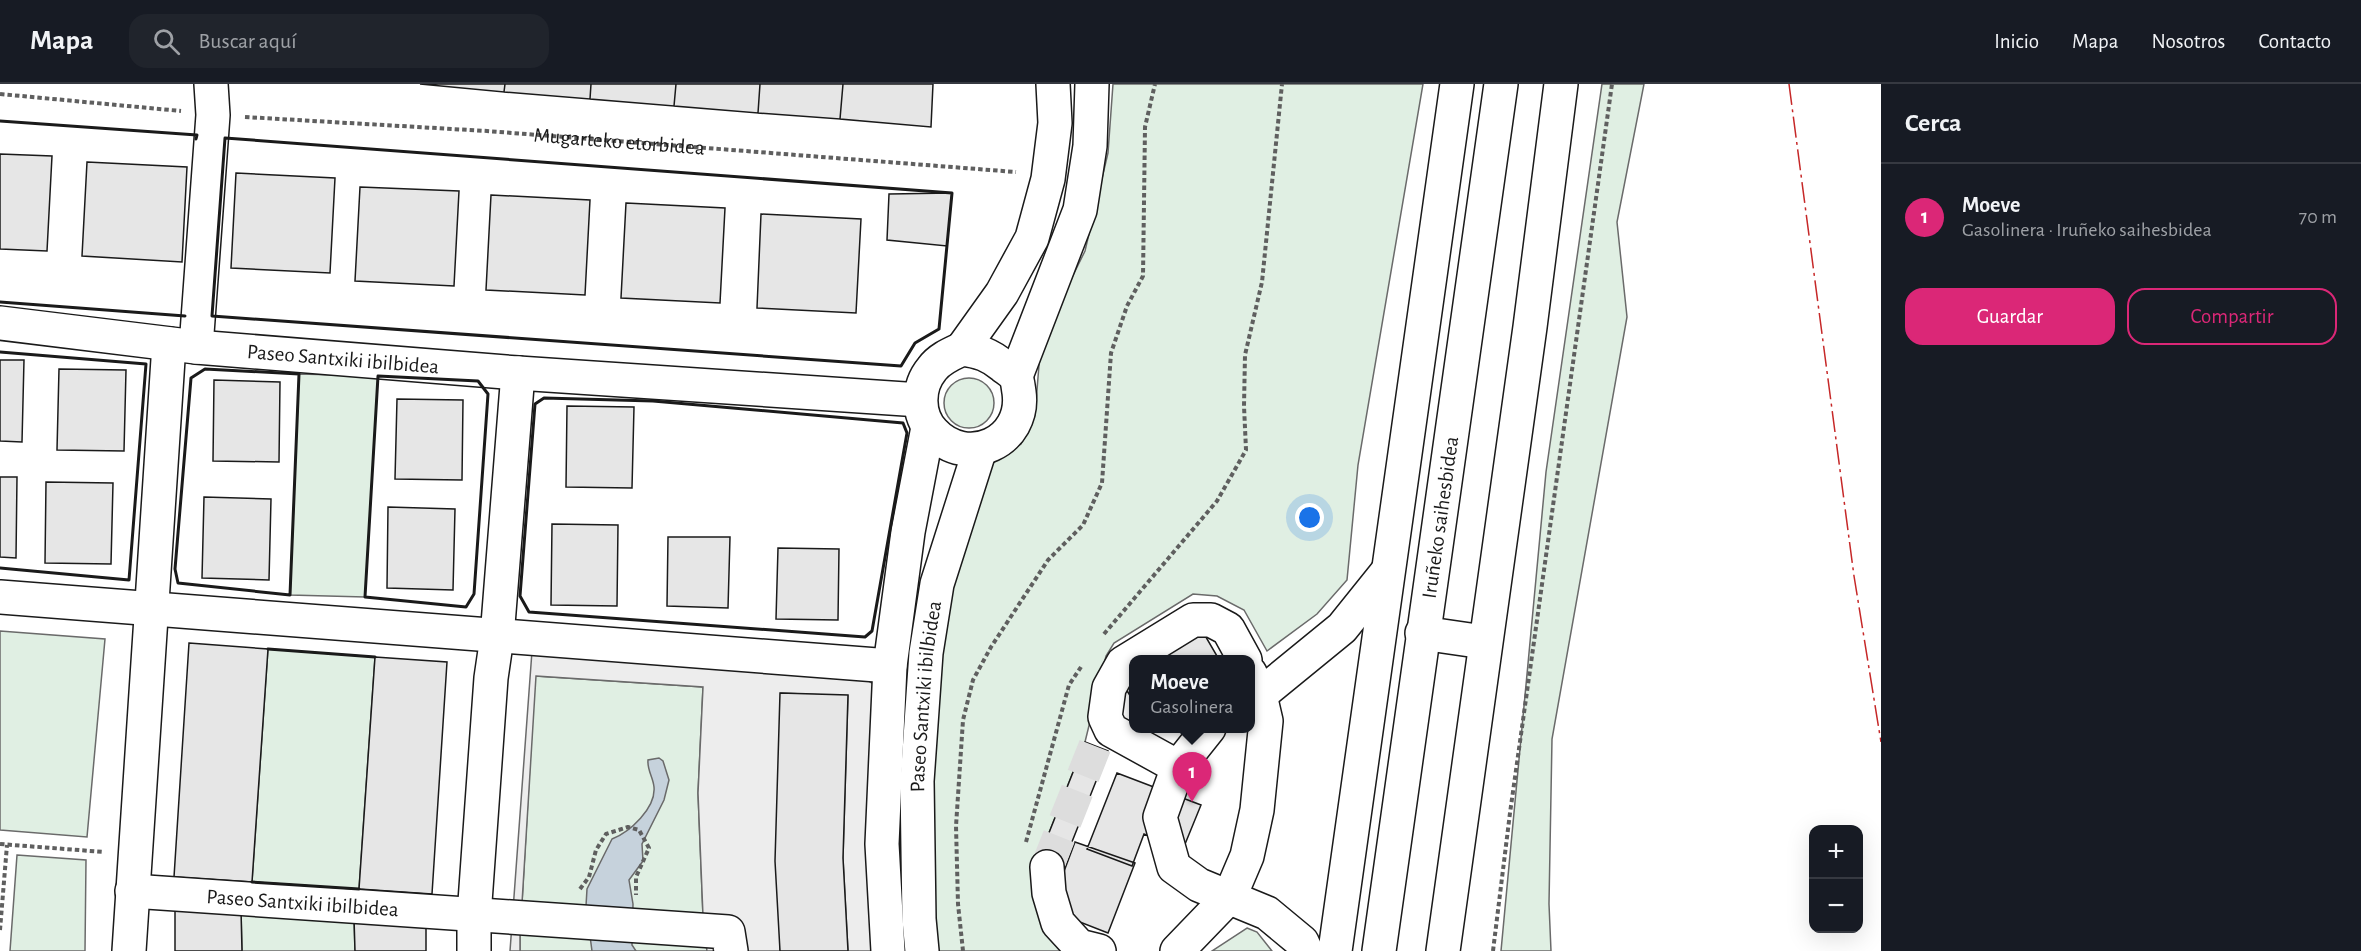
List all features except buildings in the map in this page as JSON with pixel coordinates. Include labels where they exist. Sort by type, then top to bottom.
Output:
[{"type":"main road","points":[[1053,84],[1055,123],[1048,179],[1032,238],[1002,293],[962,349],[945,357],[932,368],[923,383],[924,414],[938,438],[951,446],[965,450],[980,449],[996,443],[1008,433],[1017,418],[1020,402],[1016,376],[1080,210],[1090,146],[1092,84]]},
{"type":"main road","points":[[1447,84],[1451,122]]},
{"type":"main road","points":[[1335,951],[1457,84]]},
{"type":"main road","name":"Iruñeko saihesbidea","points":[[1379,951],[1501,84]]},
{"type":"main road","points":[[1445,945],[1484,642],[1530,327],[1561,84]]},
{"type":"main road","points":[[129,951],[152,610],[212,99]]},
{"type":"main road","name":"Paseo Santxiki ibilbidea","points":[[0,323],[182,346],[518,373],[924,414],[890,666],[882,844],[888,951]]},
{"type":"main road","points":[[962,349],[980,351],[1016,376]]},
{"type":"main road","points":[[474,951],[474,916],[491,678],[497,637],[518,373]]},
{"type":"main road","name":"Paseo Santxiki ibilbidea","points":[[922,951],[919,919],[917,781],[926,653],[937,584],[980,449]]},
{"type":"main road","points":[[1255,689],[1342,628],[1387,572]]},
{"type":"main road","name":"Paseo Santxiki ibilbidea","points":[[0,597],[890,666]]},
{"type":"main road","points":[[1136,655],[1193,620],[1211,620],[1228,629],[1242,655]]},
{"type":"main road","points":[[1422,633],[1484,642]]},
{"type":"main road","points":[[1129,659],[1123,663],[1109,688],[1103,738],[1178,767]]},
{"type":"main road","points":[[1177,951],[1230,896],[1247,856],[1257,810],[1266,721],[1255,693]]},
{"type":"main road","points":[[1206,733],[1178,767],[1160,817],[1174,867],[1199,885],[1268,913],[1302,942],[1306,951]]},
{"type":"main road","points":[[1036,856],[1058,923],[1079,946],[1099,951]]},
{"type":"main road","name":"Paseo Santxiki ibilbidea","points":[[132,891],[728,932],[731,951]]},
{"type":"path","points":[[963,951],[958,904],[956,826],[963,720],[973,680],[991,647],[1048,560],[1083,525],[1102,483],[1111,353],[1127,306],[1143,276],[1145,127],[1155,84]]},
{"type":"path","points":[[1099,640],[1217,501],[1246,450],[1245,355],[1262,282],[1282,84]]},
{"type":"path","points":[[1493,951],[1513,789],[1612,84]]},
{"type":"path","name":"Mugarteko etorbidea","points":[[0,94],[212,99],[487,131],[1025,172]]},
{"type":"path","points":[[1036,856],[1069,685],[1087,658]]},
{"type":"path","points":[[542,920],[578,891],[589,877],[596,850],[606,834],[628,827],[639,830],[649,848],[636,877],[636,902],[649,927]]},
{"type":"path","points":[[0,844],[134,854]]},
{"type":"path","points":[[0,930],[7,845]]},
{"type":"green space","points":[[1113,84],[1423,84],[1358,465],[1347,580],[1317,614],[1267,651],[1244,610],[1217,596],[1193,594],[1114,643],[1106,656],[1085,742],[1037,863],[1054,943],[1061,951],[935,951],[930,893],[933,696],[948,598],[987,467],[1021,444],[1035,415],[1041,340],[1085,251],[1108,153]]},
{"type":"green space","points":[[1602,84],[1644,84],[1617,222],[1627,317],[1552,739],[1549,904],[1551,951],[1501,951],[1546,472]]},
{"type":"green space","points":[[299,374],[378,376],[365,597],[290,595]]},
{"type":"green space","points":[[964,378],[974,378],[987,385],[994,398],[994,408],[987,421],[974,428],[964,428],[955,424],[948,417],[944,408],[944,398],[948,389],[955,382]]},
{"type":"green space","points":[[0,631],[105,639],[87,837],[0,830]]},
{"type":"green space","points":[[268,649],[375,657],[359,889],[252,882]]},
{"type":"green space","points":[[535,676],[703,687],[698,793],[703,916],[522,903]]},
{"type":"green space","points":[[17,855],[86,860],[85,951],[10,951]]},
{"type":"green space","points":[[241,910],[354,918],[355,951],[242,951]]},
{"type":"green space","points":[[1247,928],[1257,932],[1272,951],[1212,951]]},
{"type":"green space","points":[[520,932],[706,944],[707,951],[520,951]]},
{"type":"shaded area","points":[[532,651],[858,674],[876,686],[883,951],[848,951],[843,858],[848,696],[781,693],[780,951],[707,951],[706,944],[520,933],[520,951],[510,951]],"holes":[[[536,676],[703,687],[698,793],[703,916],[522,903]]]},
{"type":"shaded area","points":[[659,758],[663,761],[669,780],[664,800],[642,844],[643,861],[629,880],[633,904],[632,945],[636,951],[592,951],[586,906],[587,889],[612,839],[634,825],[651,803],[654,787],[648,760]]},
{"type":"tunnel","points":[[1047,867],[1095,746]]},
{"type":"wall","points":[[0,121],[197,135],[196,139]]},
{"type":"wall","points":[[225,138],[952,193],[939,329],[915,343],[901,366],[212,316],[225,138]]},
{"type":"wall","points":[[0,302],[185,316]]},
{"type":"wall","points":[[0,352],[146,364],[129,580],[0,568]]},
{"type":"wall","points":[[205,369],[299,374],[290,595],[178,583],[175,569],[191,378],[205,369]]},
{"type":"wall","points":[[378,376],[478,381],[488,394],[474,594],[466,607],[365,597],[378,376]]},
{"type":"wall","points":[[544,398],[653,401],[903,423],[907,433],[872,631],[865,637],[529,612],[520,596],[535,404],[544,398]]},
{"type":"wall","points":[[268,649],[375,657]]},
{"type":"wall","points":[[252,882],[359,889]]},
{"type":"power","points":[[1789,84],[1854,576],[1881,742]]},
{"type":"place","name":"Moeve","points":[[1192,802]]}]
